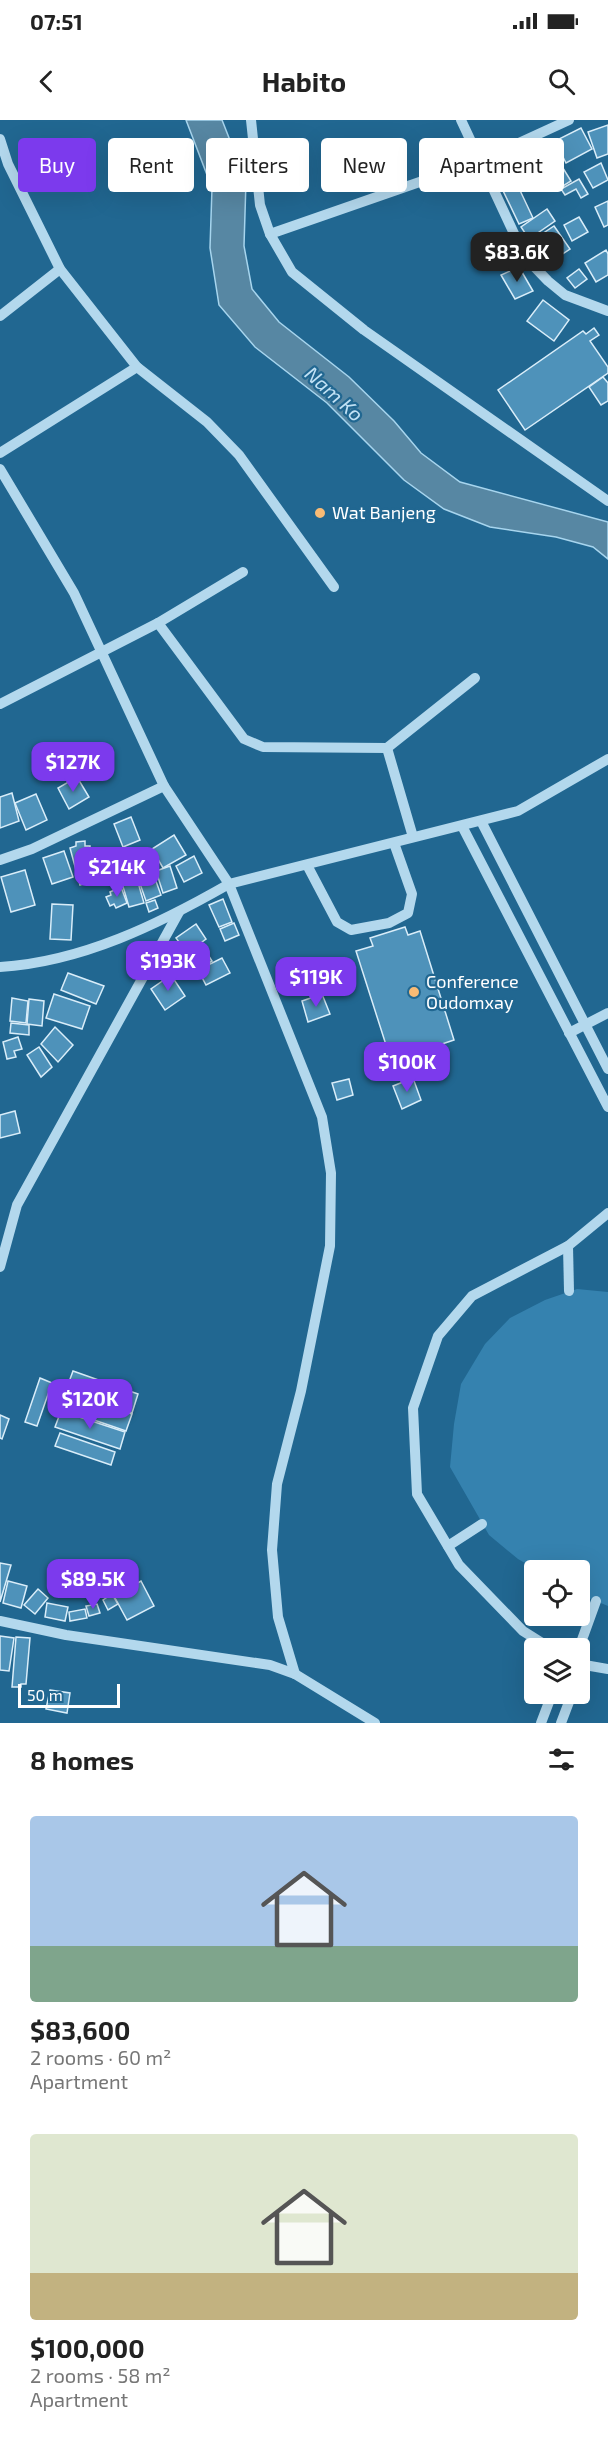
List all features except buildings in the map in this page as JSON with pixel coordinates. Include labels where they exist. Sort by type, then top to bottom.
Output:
[{"type":"street","points":[[251,120],[260,205],[270,234],[292,272],[364,330],[608,501]]},
{"type":"street","points":[[461,120],[469,138]]},
{"type":"street","points":[[530,138],[569,120]]},
{"type":"street","points":[[0,138],[8,164],[60,269],[137,368],[207,422],[239,455],[334,587]]},
{"type":"street","points":[[270,234],[419,182]]},
{"type":"street","points":[[495,192],[525,257],[565,295],[608,311]]},
{"type":"street","points":[[0,316],[60,269]]},
{"type":"street","points":[[0,453],[137,368]]},
{"type":"street","points":[[0,469],[74,593],[164,786],[229,884],[322,1117],[331,1173],[330,1246],[301,1391],[277,1484],[272,1550],[278,1617],[295,1674]]},
{"type":"street","points":[[0,704],[100,650],[158,622],[243,572]]},
{"type":"street","points":[[158,622],[244,739],[263,747],[387,748],[475,678]]},
{"type":"street","points":[[387,748],[413,837]]},
{"type":"street","points":[[0,967],[21,966],[64,958],[122,937],[179,912],[229,884],[518,811],[608,759]]},
{"type":"street","points":[[0,860],[32,849],[164,786]]},
{"type":"street","points":[[481,821],[608,1070]]},
{"type":"street","points":[[462,826],[608,1107]]},
{"type":"street","points":[[307,865],[337,922],[351,930],[389,923],[408,913],[412,894],[394,843]]},
{"type":"street","points":[[0,1267],[17,1205],[179,912]]},
{"type":"street","points":[[569,1033],[608,1013]]},
{"type":"street","points":[[534,1638],[522,1631],[459,1565],[417,1494],[413,1408],[438,1336],[472,1296],[568,1246],[608,1213]]},
{"type":"street","points":[[568,1246],[569,1291]]},
{"type":"street","points":[[448,1546],[482,1524]]},
{"type":"street","points":[[583,1638],[596,1601]]},
{"type":"street","points":[[0,1621],[66,1635],[270,1665],[295,1674],[375,1723]]},
{"type":"street","points":[[590,1668],[608,1669]]},
{"type":"street","points":[[541,1723],[548,1704]]},
{"type":"street","points":[[561,1723],[568,1704]]},
{"type":"shaded area","points":[[577,1289],[608,1292],[608,1606],[590,1599],[590,1560],[524,1560],[524,1562],[489,1535],[450,1467],[461,1384],[485,1344],[510,1318],[545,1300]]},
{"type":"water","points":[[186,120],[222,120],[229,138],[206,138],[206,172],[194,138]]},
{"type":"water","name":"Nam Ko","points":[[212,192],[246,192],[244,246],[252,289],[279,322],[349,377],[394,421],[421,453],[460,482],[608,522],[608,559],[593,547],[556,537],[490,527],[444,509],[404,480],[327,403],[255,347],[219,305],[210,248]]},
{"type":"place","name":"Wat Banjeng","points":[[320,513]]},
{"type":"place","name":"Conference Oudomxay","points":[[414,992]]}]
